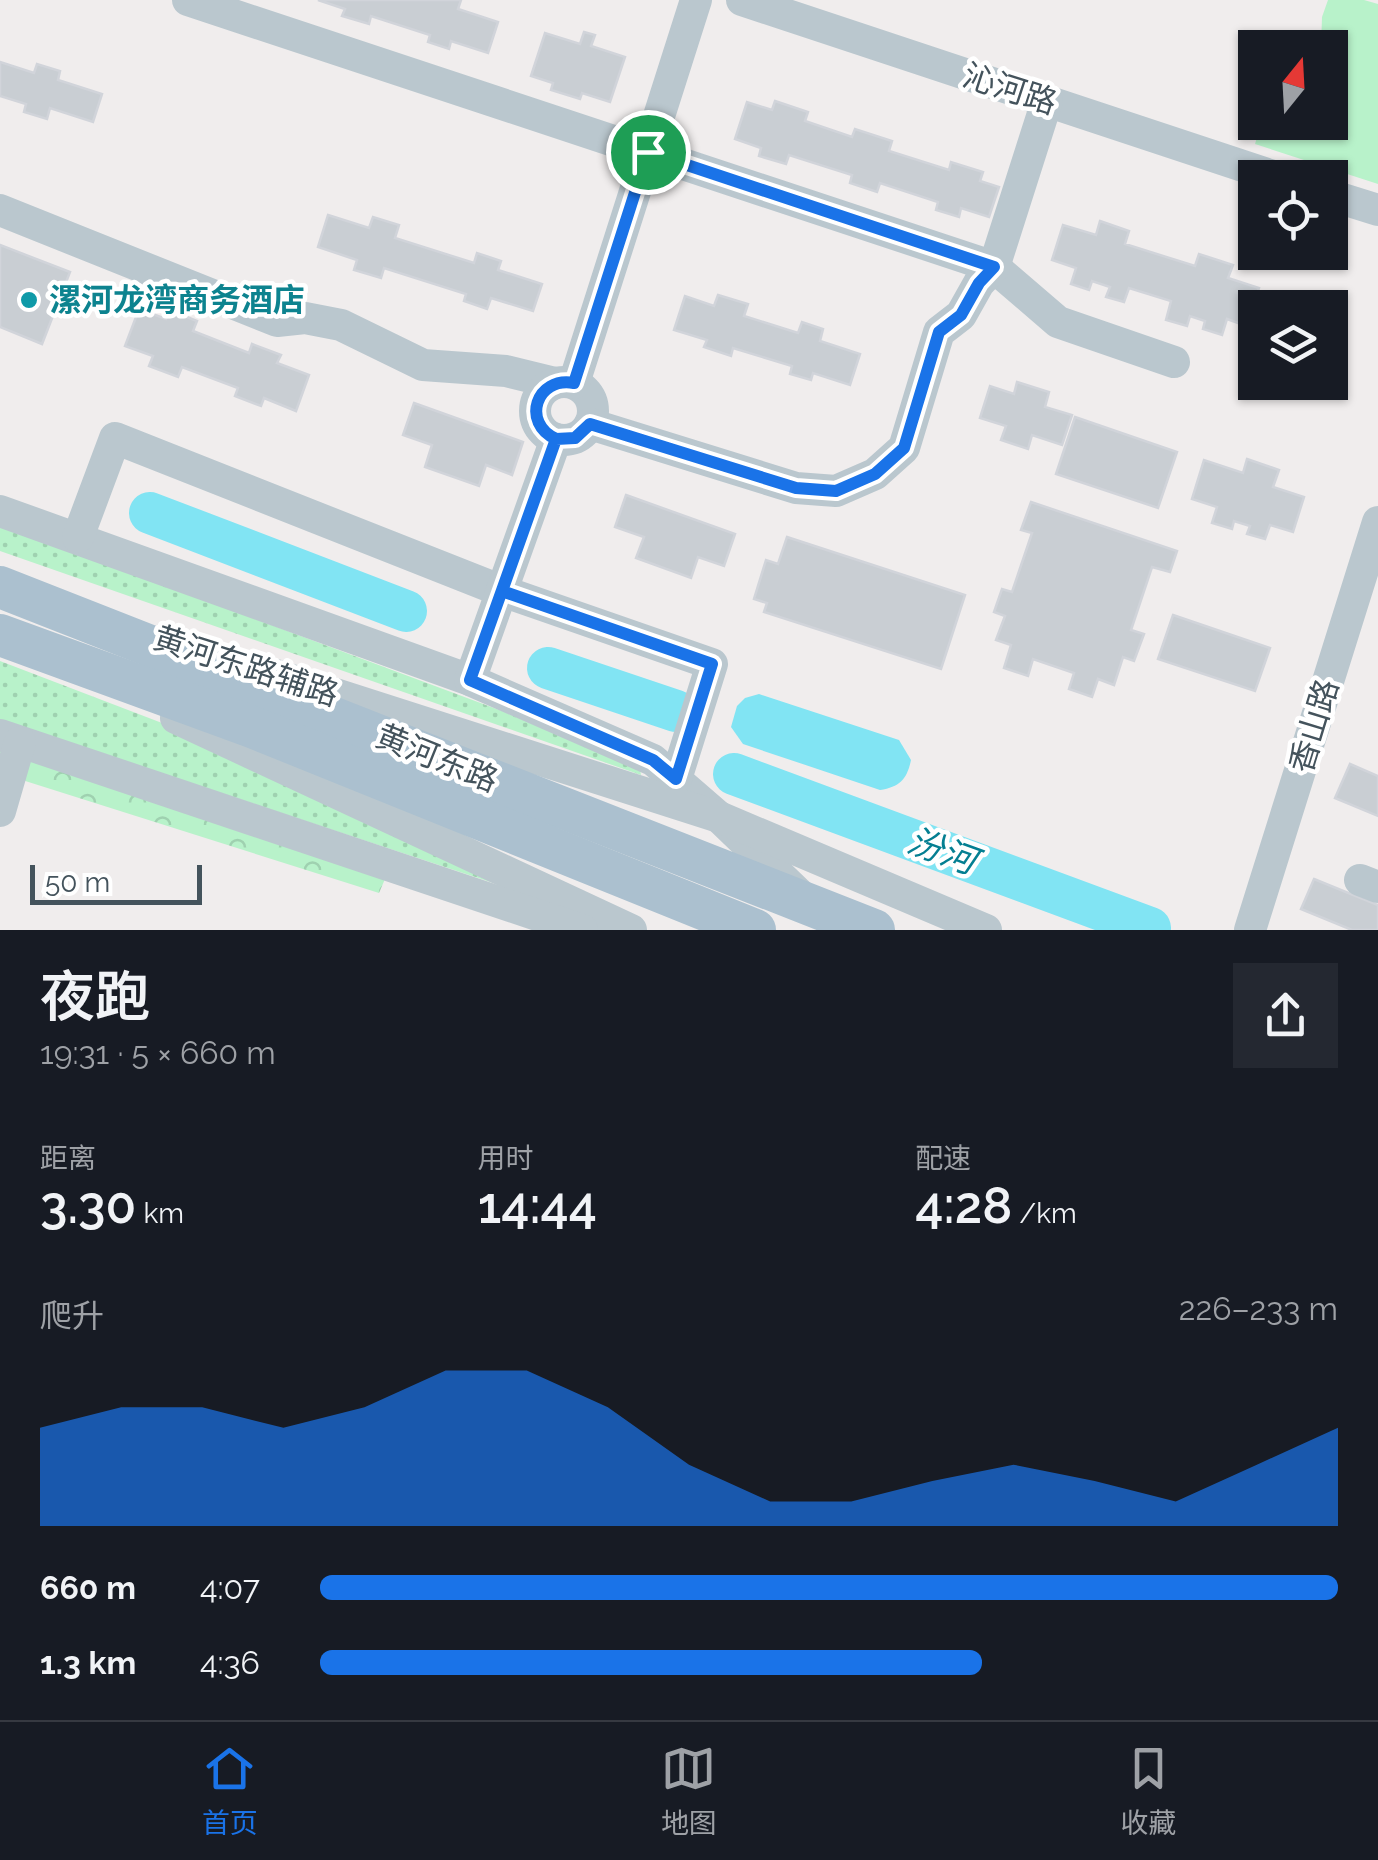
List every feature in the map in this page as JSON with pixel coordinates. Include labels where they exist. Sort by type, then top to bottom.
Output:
[{"type":"main road","name":"黄河东路","points":[[6,589],[874,930]]},
{"type":"main road","name":"黄河东路","points":[[0,636],[252,727],[756,930]]},
{"type":"street","points":[[188,0],[994,267],[1058,322],[1174,362]]},
{"type":"street","points":[[0,210],[277,322],[305,318],[341,324],[423,365],[506,371],[565,383],[583,388],[593,405],[590,424],[575,438],[556,439],[541,428],[534,411],[540,394],[565,383],[648,152],[696,0]]},
{"type":"street","name":"沁河路","points":[[742,0],[800,9],[1048,101],[1238,165]]},
{"type":"street","points":[[590,424],[796,488],[836,491],[875,474],[904,448],[939,332],[961,315],[979,283],[994,267],[1048,101]]},
{"type":"street","points":[[1348,200],[1378,210]]},
{"type":"street","points":[[78,537],[115,438],[502,591],[712,664],[676,779]]},
{"type":"street","points":[[470,680],[556,439]]},
{"type":"street","points":[[0,511],[470,680],[653,760],[719,817],[810,906]]},
{"type":"street","name":"香山路","points":[[1250,930],[1378,522]]},
{"type":"street","name":"黄河东路辅路","points":[[6,589],[719,817],[986,930]]},
{"type":"street","name":"黄河东路辅路","points":[[0,636],[631,930]]},
{"type":"street","points":[[0,810],[10,739],[582,930]]},
{"type":"green space","points":[[1328,0],[1378,4],[1378,184],[1348,174],[1348,160],[1304,160],[1255,144],[1256,140],[1348,140],[1348,30],[1322,30]]},
{"type":"green space","points":[[0,524],[502,711],[640,769],[641,775],[0,551]]},
{"type":"green space","points":[[0,661],[230,749],[590,915],[0,720]]},
{"type":"green space","points":[[0,742],[388,872],[379,893],[0,773]]},
{"type":"water","points":[[759,694],[899,740],[911,760],[905,777],[893,787],[880,790],[743,744],[731,727],[737,706],[745,698]]},
{"type":"building","points":[[318,0],[461,0],[458,9],[498,22],[488,53],[451,41],[449,49],[428,42],[430,35],[371,16],[369,24],[342,16],[345,9]]},
{"type":"building","points":[[584,32],[595,35],[591,46],[625,57],[610,102],[582,93],[580,99],[551,90],[553,83],[531,76],[545,33],[580,44]]},
{"type":"building","points":[[0,62],[34,73],[37,64],[60,71],[58,80],[102,94],[93,122],[50,108],[47,119],[24,112],[26,104],[0,96]]},
{"type":"building","points":[[775,101],[808,112],[805,121],[852,137],[855,129],[892,141],[889,151],[949,170],[951,162],[983,172],[980,181],[999,187],[989,217],[961,208],[959,217],[936,210],[938,202],[880,183],[877,192],[850,183],[852,175],[789,155],[786,164],[759,156],[761,148],[735,139],[747,102],[772,110]]},
{"type":"building","points":[[328,215],[369,228],[373,217],[399,225],[395,238],[474,263],[477,253],[501,261],[498,270],[542,284],[533,311],[491,298],[487,309],[464,301],[466,294],[384,268],[381,278],[354,270],[357,260],[318,247]]},
{"type":"building","points":[[1100,221],[1129,231],[1125,244],[1195,266],[1199,254],[1233,265],[1228,278],[1259,288],[1238,290],[1238,323],[1227,319],[1222,335],[1203,329],[1205,321],[1190,316],[1187,326],[1166,320],[1171,301],[1129,288],[1124,302],[1106,297],[1110,287],[1092,281],[1089,290],[1071,284],[1076,268],[1052,260],[1063,225],[1096,235]]},
{"type":"building","name":"漯河龙湾商务酒店","points":[[0,245],[70,272],[42,344],[0,327]]},
{"type":"building","points":[[718,295],[748,304],[744,316],[798,333],[802,322],[823,329],[820,341],[860,354],[850,385],[813,373],[811,380],[790,374],[792,366],[733,348],[731,356],[704,347],[707,340],[674,330],[685,296],[714,306]]},
{"type":"building","points":[[139,309],[166,319],[169,310],[197,321],[193,331],[249,353],[252,344],[281,355],[277,363],[309,375],[296,411],[264,398],[261,406],[235,396],[238,388],[182,367],[178,377],[149,366],[153,356],[125,346]]},
{"type":"building","points":[[1017,382],[1049,392],[1045,407],[1072,415],[1062,445],[1032,435],[1028,449],[1001,440],[1006,426],[980,418],[990,386],[1014,394]]},
{"type":"building","points":[[414,403],[523,442],[512,475],[486,465],[479,486],[425,467],[432,445],[403,435]]},
{"type":"building","points":[[1075,417],[1177,452],[1158,508],[1056,474]]},
{"type":"building","points":[[1247,459],[1279,470],[1273,487],[1304,497],[1293,532],[1270,525],[1265,539],[1247,534],[1250,526],[1234,521],[1232,529],[1212,523],[1217,507],[1192,499],[1204,460],[1243,473]]},
{"type":"building","points":[[626,495],[735,534],[724,566],[698,557],[691,578],[636,558],[644,537],[615,527]]},
{"type":"building","points":[[1031,502],[1177,551],[1170,572],[1152,567],[1131,630],[1144,634],[1134,661],[1123,657],[1114,685],[1098,679],[1092,697],[1069,689],[1074,673],[1033,659],[1028,676],[1004,668],[1011,645],[996,640],[1005,616],[994,612],[1002,589],[1012,592],[1032,533],[1021,530]]},
{"type":"building","points":[[787,537],[965,595],[941,669],[764,612],[767,603],[754,599],[766,560],[778,564]]},
{"type":"building","points":[[1173,615],[1270,648],[1255,691],[1158,659]]},
{"type":"building","points":[[1350,764],[1378,776],[1378,816],[1335,798]]},
{"type":"building","points":[[1314,879],[1378,905],[1378,930],[1352,930],[1301,909]]},
{"type":"waterway","name":"汾河","points":[[150,513],[406,611]]},
{"type":"waterway","name":"汾河","points":[[548,668],[676,711]]},
{"type":"waterway","name":"汾河","points":[[734,774],[1150,928]]},
{"type":"place","name":"漯河龙湾商务酒店","points":[[29,300]]},
{"type":"route","points":[[648,152],[574,383],[547,387],[536,402],[536,420],[547,435],[556,439],[470,680],[653,760],[676,779],[712,664],[502,591],[556,439],[575,438],[590,424],[796,488],[836,491],[875,474],[904,448],[939,332],[961,315],[979,283],[994,267],[648,152]]}]
